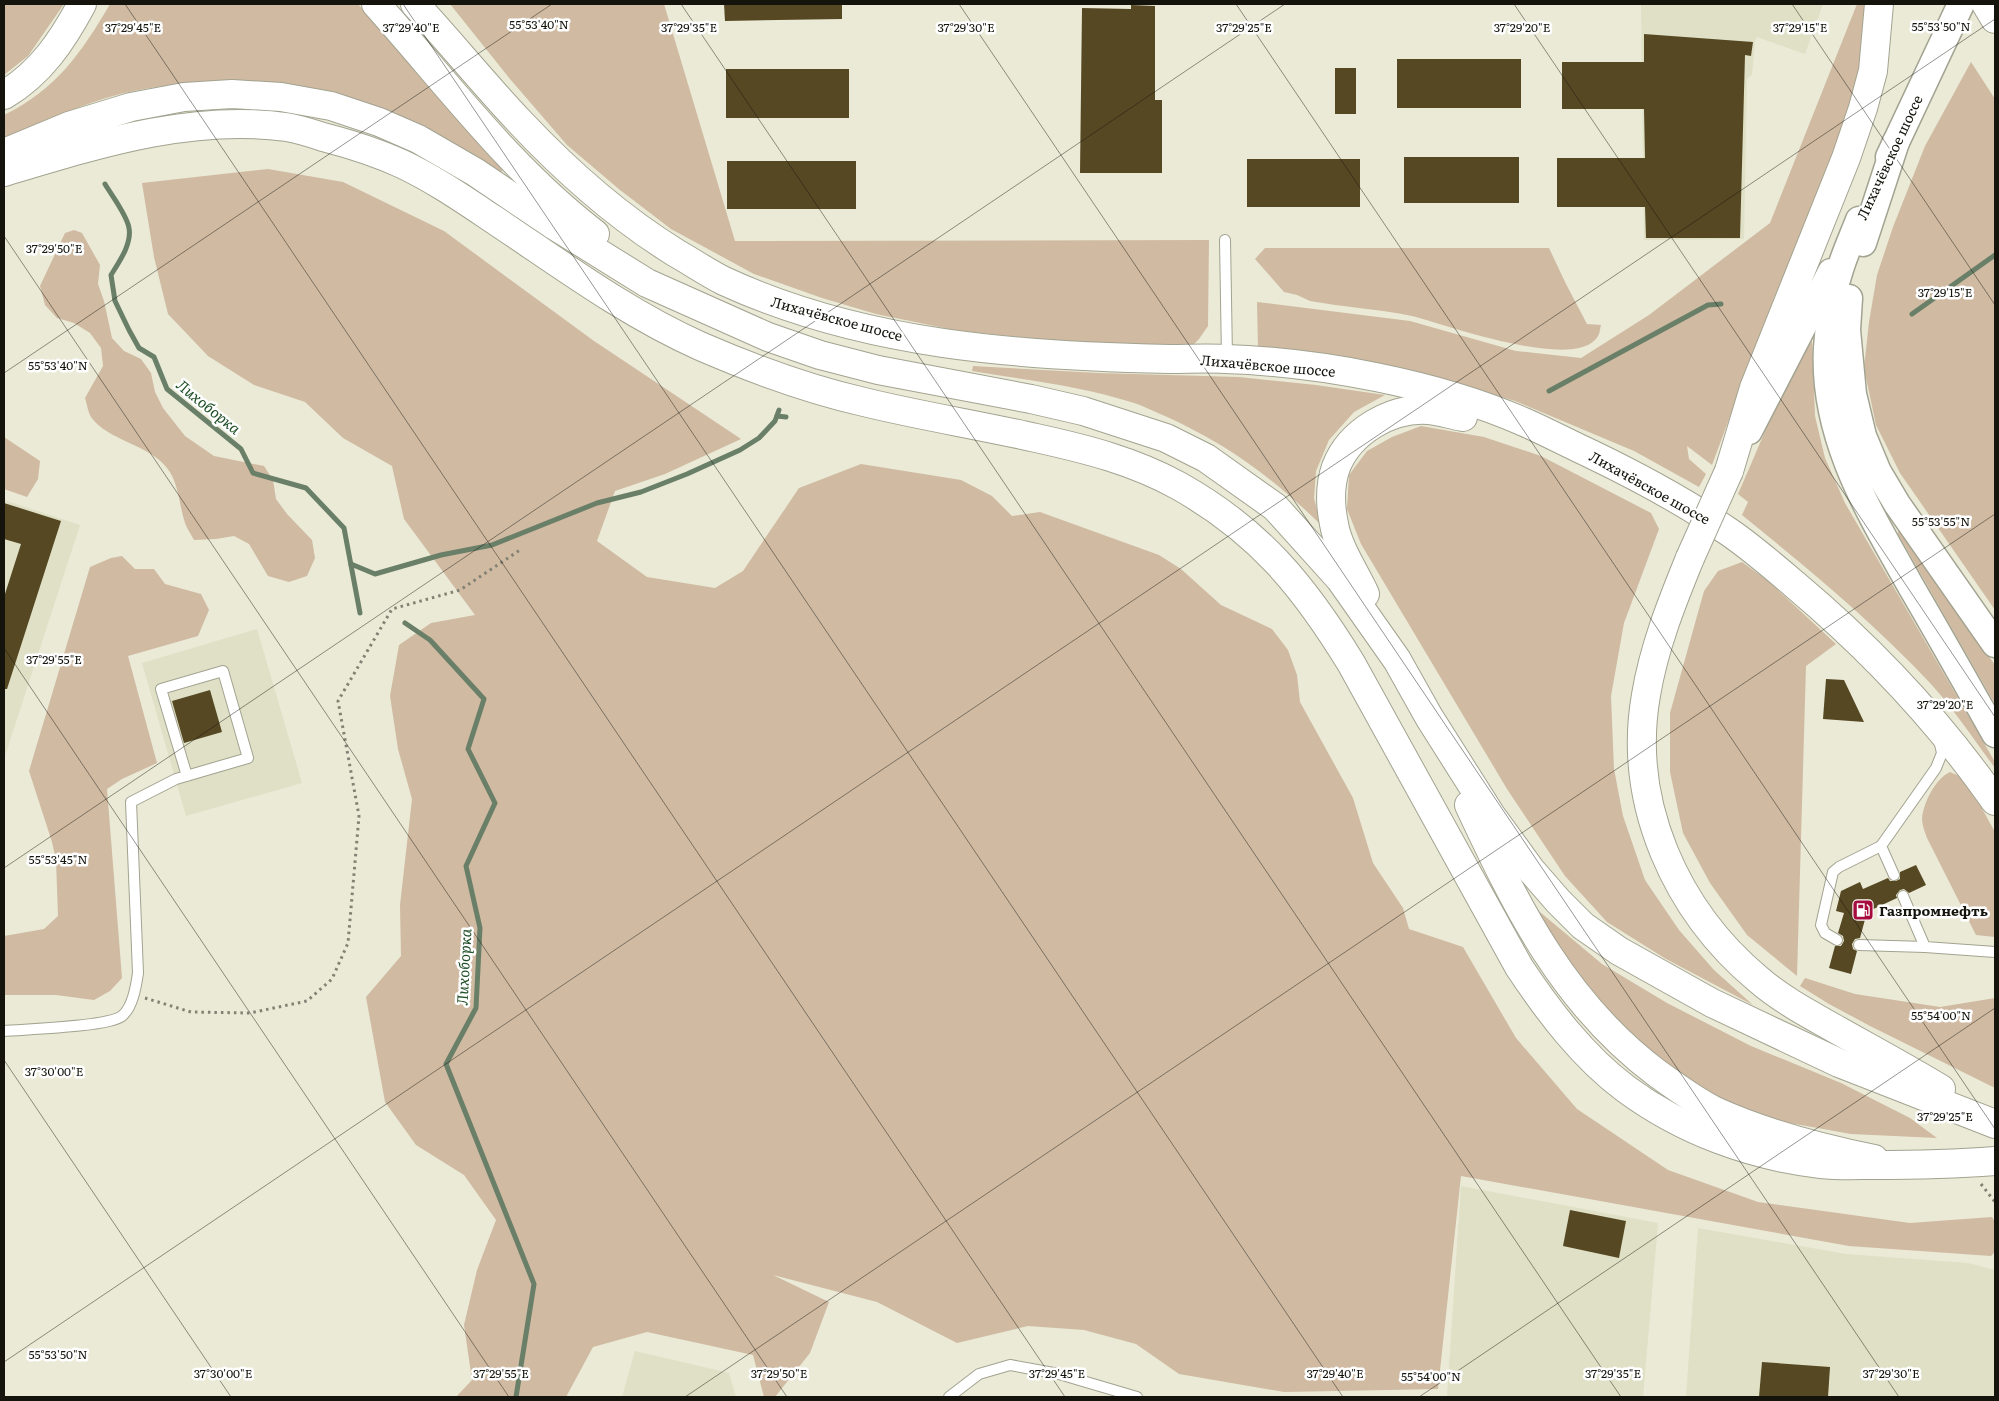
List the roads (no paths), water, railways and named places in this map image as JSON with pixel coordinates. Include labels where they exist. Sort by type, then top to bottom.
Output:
[{"type":"main road","points":[[4,96],[40,68],[72,22],[82,4]]},
{"type":"main road","points":[[376,4],[484,128],[537,185],[576,220],[690,301]]},
{"type":"main road","points":[[416,4],[460,53]]},
{"type":"main road","points":[[425,4],[460,53]]},
{"type":"main road","points":[[1879,4],[1872,70],[1863,108],[1846,158],[1754,388],[1730,469],[1690,558],[1671,605],[1656,650],[1646,695],[1641,738],[1643,770],[1648,802],[1656,833],[1672,871],[1690,905],[1712,934],[1760,981],[1797,1007],[1903,1066],[1995,1122]]},
{"type":"main road","points":[[1986,4],[1995,19]]},
{"type":"main road","name":"Лихачёвское шоссе","points":[[460,53],[525,128],[559,163],[618,214],[718,278],[768,300],[872,330],[956,346],[1037,353],[1169,359],[1227,358],[1300,365],[1368,375],[1484,406],[1524,422],[1580,449],[1684,502],[1733,534],[1821,606],[1924,712],[1968,762],[1995,802]]},
{"type":"main road","points":[[4,153],[69,126],[131,107],[184,97],[232,94],[281,97],[331,106],[379,122],[418,139],[475,172],[552,224],[647,283],[753,330],[820,355],[878,370],[1031,399],[1083,411],[1166,438],[1206,458],[1275,507],[1340,579],[1397,660]]},
{"type":"main road","points":[[4,172],[108,141],[191,127],[240,124],[288,128],[341,141],[359,146],[404,165],[453,192],[595,287],[695,344],[750,367],[810,389],[866,403],[1014,433],[1103,454],[1137,465],[1176,484],[1214,507],[1250,534],[1282,566],[1310,600],[1351,663],[1520,967],[1544,1004],[1568,1034],[1625,1088],[1652,1107],[1698,1132],[1738,1146],[1785,1159],[1824,1165],[1900,1165],[1986,1170]]},
{"type":"main road","points":[[1580,449],[1475,420],[1429,410],[1401,413],[1382,420],[1364,430],[1348,447],[1336,466],[1331,490],[1334,526],[1397,660],[1429,717],[1491,815],[1531,870],[1558,901],[1591,931],[1619,951],[1712,1003],[1839,1062],[1995,1122]]},
{"type":"main road","points":[[1429,717],[1504,879],[1520,909],[1566,982],[1616,1041],[1677,1088],[1714,1110],[1797,1142],[1900,1165]]},
{"type":"street","name":"Лихачёвское шоссе","points":[[1730,469],[1797,335],[1859,220],[1961,4]]},
{"type":"street","points":[[1896,142],[1857,260],[1848,301],[1849,361],[1853,394],[1863,436],[1878,472],[1897,504],[1995,644]]},
{"type":"street","points":[[1859,220],[1838,274],[1832,306],[1827,349],[1828,385],[1833,416],[1846,460],[1870,514],[1995,734]]},
{"type":"lane","points":[[1225,240],[1227,358]]},
{"type":"lane","points":[[4,1031],[106,1022],[123,1016],[134,995],[138,973],[131,802],[176,779],[248,758],[223,671],[161,689],[186,776]]},
{"type":"lane","points":[[1837,940],[1825,933],[1821,925],[1833,872],[1839,867],[1881,846],[1936,768],[1942,753],[1939,738],[1924,712]]},
{"type":"lane","points":[[1881,846],[1894,875]]},
{"type":"lane","points":[[1903,896],[1925,947]]},
{"type":"lane","points":[[1859,945],[1995,952]]},
{"type":"lane","points":[[948,1397],[979,1374],[1010,1365],[1059,1374],[1137,1397]]},
{"type":"waterway","name":"Лихоборка","points":[[105,184],[128,223],[129,240],[121,259],[111,275],[115,301],[139,348],[154,357],[167,389],[241,449],[253,473],[306,488],[344,528],[360,613]]},
{"type":"waterway","points":[[1912,314],[1995,255]]},
{"type":"waterway","points":[[1549,391],[1708,305],[1721,304]]},
{"type":"waterway","points":[[351,564],[375,574],[441,555],[492,545],[597,503],[641,492],[740,450],[759,438],[775,421],[779,410]]},
{"type":"waterway","points":[[777,416],[786,417]]},
{"type":"waterway","name":"Лихоборка","points":[[405,623],[430,640],[484,699],[468,749],[495,803],[466,866],[480,928],[476,1008],[446,1064],[534,1284],[516,1397]]},
{"type":"place","name":"Газпромнефть","points":[[1863,910]]}]
